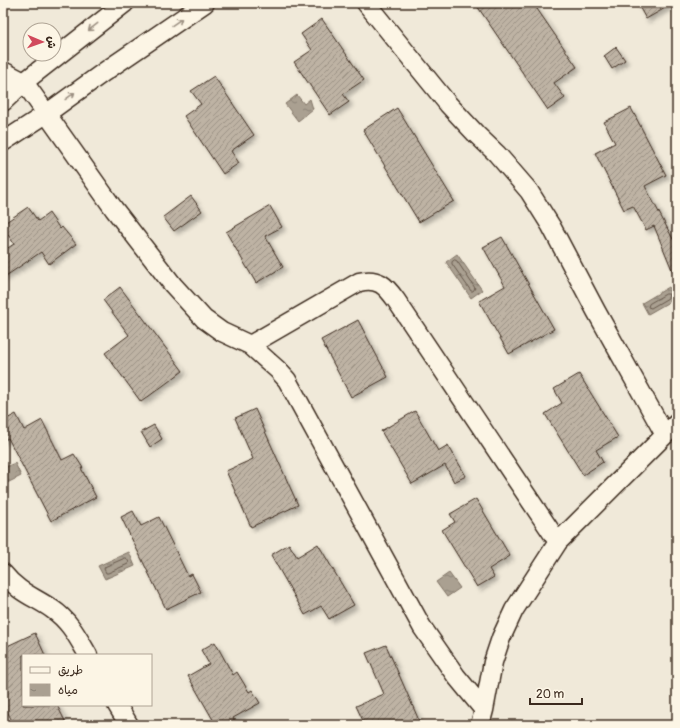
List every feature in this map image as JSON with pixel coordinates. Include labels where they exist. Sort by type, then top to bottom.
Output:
[{"type":"street","points":[[3,102],[24,82],[124,3]]},
{"type":"street","points":[[3,142],[46,114],[104,72],[205,3]]},
{"type":"street","points":[[366,3],[448,104],[497,154],[529,191],[551,226],[596,311],[671,429],[558,542],[514,610],[501,638],[493,662],[482,717]]},
{"type":"street","points":[[3,71],[24,82],[114,209],[173,284],[204,318],[222,332],[250,345],[291,384],[422,627],[482,717]]},
{"type":"street","points":[[250,345],[359,282],[366,280],[384,285],[396,300],[558,542]]},
{"type":"street","points":[[3,573],[14,586],[24,594],[52,609],[65,619],[74,630],[87,654]]},
{"type":"street","points":[[118,706],[129,725]]},
{"type":"water","points":[[297,95],[304,104],[310,99],[313,109],[298,121],[285,104]]},
{"type":"water","points":[[457,254],[482,290],[471,298],[446,262]]},
{"type":"water","points":[[669,287],[676,298],[648,314],[642,303]]},
{"type":"water","points":[[15,463],[21,476],[3,485],[3,468]]},
{"type":"water","points":[[129,552],[135,566],[105,579],[98,566]]},
{"type":"water","points":[[449,573],[460,588],[447,597],[436,582]]},
{"type":"building","points":[[475,3],[533,3],[577,67],[554,83],[565,98],[548,110]]},
{"type":"building","points":[[637,3],[674,3],[646,19]]},
{"type":"building","points":[[322,19],[364,80],[343,94],[349,102],[330,115],[294,62],[312,50],[301,34]]},
{"type":"building","points":[[616,47],[625,60],[612,69],[604,56]]},
{"type":"building","points":[[214,76],[254,135],[231,151],[239,163],[223,174],[184,116],[201,104],[191,91]]},
{"type":"building","points":[[397,108],[454,201],[419,222],[363,130]]},
{"type":"building","points":[[631,108],[666,175],[645,186],[673,239],[677,237],[677,282],[654,226],[646,230],[633,206],[624,210],[595,153],[615,143],[604,122]]},
{"type":"building","points":[[191,196],[202,211],[174,231],[163,217]]},
{"type":"building","points":[[270,206],[282,227],[265,236],[283,267],[256,283],[226,232]]},
{"type":"building","points":[[28,207],[38,221],[49,213],[60,229],[62,227],[76,244],[49,264],[41,252],[3,278],[3,251],[14,244],[3,227],[3,224]]},
{"type":"building","points":[[502,237],[554,329],[509,354],[479,301],[505,286],[483,247]]},
{"type":"building","points":[[120,287],[183,371],[141,402],[105,353],[129,335],[103,300]]},
{"type":"building","points":[[358,320],[388,377],[351,397],[321,340]]},
{"type":"building","points":[[579,374],[618,437],[596,450],[603,462],[583,475],[545,414],[562,403],[554,389]]},
{"type":"building","points":[[255,409],[298,505],[251,527],[226,471],[253,459],[235,418]]},
{"type":"building","points":[[415,411],[438,451],[448,445],[466,476],[454,482],[445,465],[412,484],[381,431]]},
{"type":"building","points":[[16,414],[24,430],[42,420],[62,460],[74,454],[83,468],[81,468],[96,497],[51,521],[8,438],[3,441],[3,421]]},
{"type":"building","points":[[154,425],[162,439],[150,447],[141,432]]},
{"type":"building","points":[[476,499],[510,556],[489,569],[494,577],[477,587],[442,530],[455,522],[450,514]]},
{"type":"building","points":[[133,511],[141,526],[159,517],[188,576],[192,574],[201,592],[166,609],[121,517]]},
{"type":"building","points":[[289,544],[297,557],[318,544],[354,605],[329,619],[321,606],[305,615],[271,555]]},
{"type":"building","points":[[35,633],[45,654],[22,654],[22,706],[58,706],[67,725],[14,725],[3,703],[3,648]]},
{"type":"building","points":[[215,642],[233,675],[237,672],[249,692],[252,690],[260,703],[233,718],[237,725],[216,725],[188,676],[209,664],[201,650]]},
{"type":"building","points":[[386,645],[421,725],[365,725],[356,706],[384,694],[366,653]]}]
